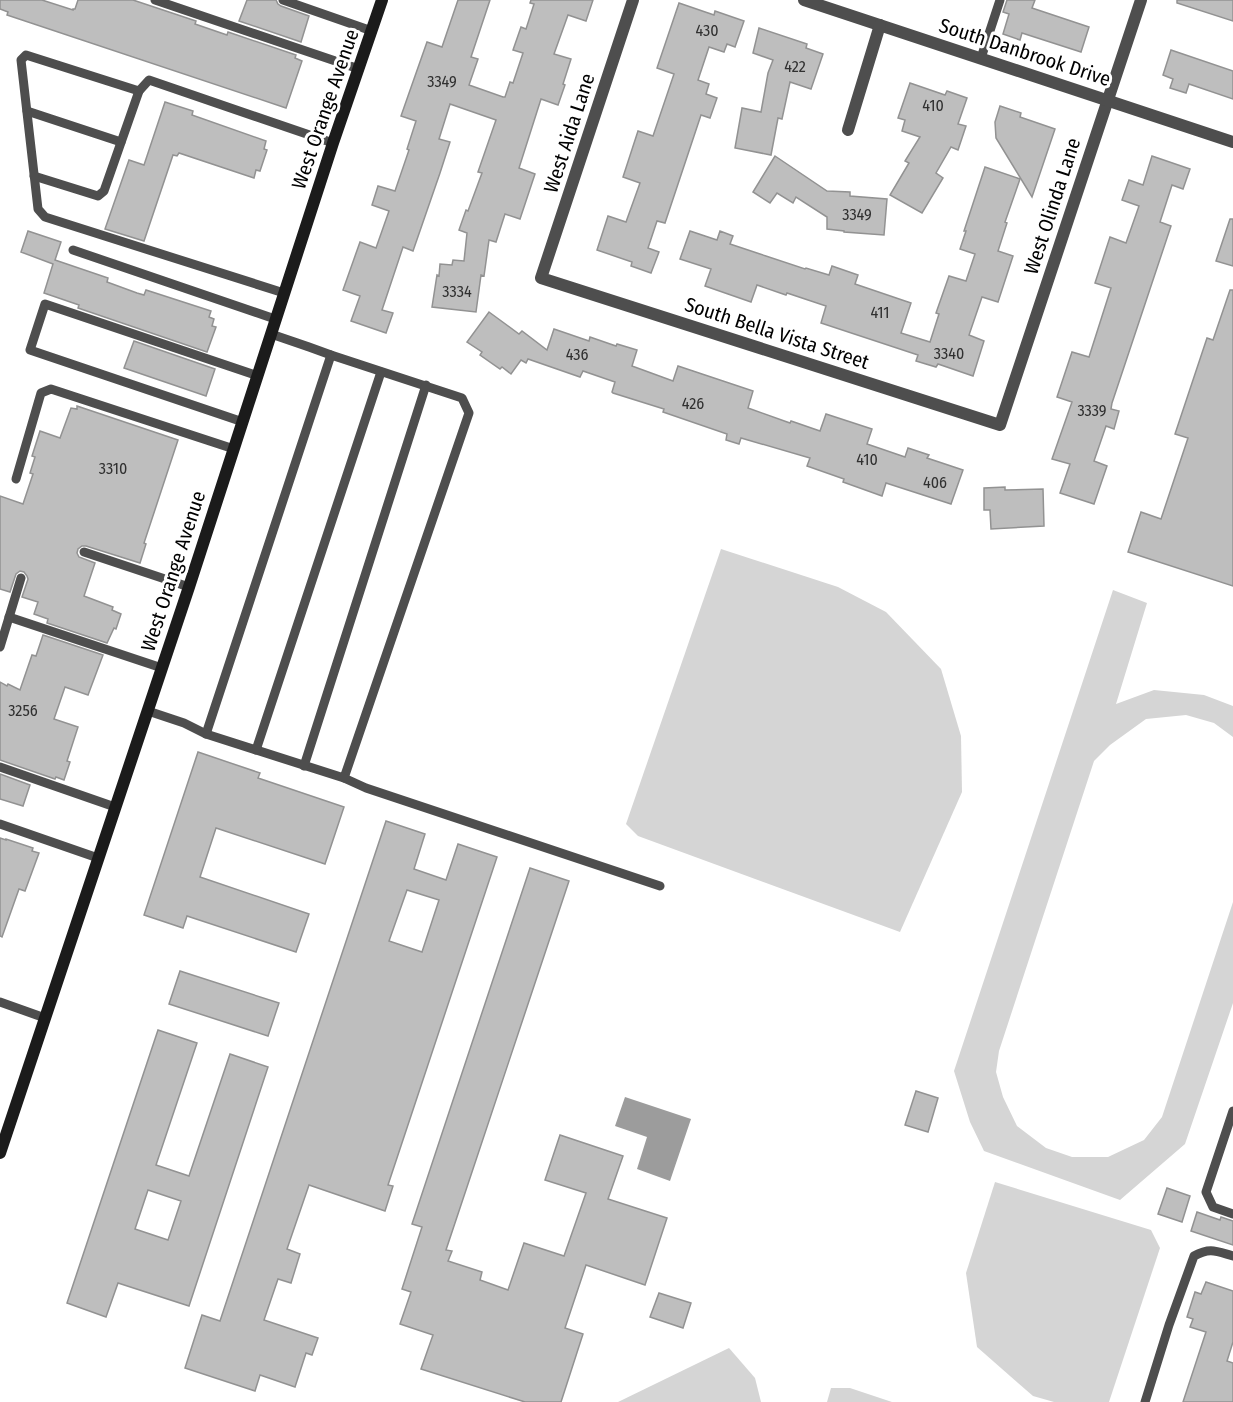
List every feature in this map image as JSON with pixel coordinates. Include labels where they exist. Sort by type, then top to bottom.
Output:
[{"type":"main road","name":"West Orange Avenue","points":[[0,1153],[382,0]]},
{"type":"street","name":"West Aida Lane","points":[[541,278],[633,0]]},
{"type":"street","name":"South Danbrook Drive","points":[[804,0],[1233,142]]},
{"type":"street","name":"West Olinda Lane","points":[[1000,425],[1141,0]]},
{"type":"street","points":[[848,130],[880,25]]},
{"type":"street","name":"South Bella Vista Street","points":[[541,278],[1000,425]]},
{"type":"lane","points":[[155,0],[359,69]]},
{"type":"lane","points":[[283,0],[372,31]]},
{"type":"lane","points":[[981,58],[1000,0]]},
{"type":"lane","points":[[139,91],[26,55],[21,60],[38,209],[45,217],[284,293]]},
{"type":"lane","points":[[34,176],[98,196],[104,191],[139,91],[149,80],[333,143]]},
{"type":"lane","points":[[27,111],[121,142]]},
{"type":"lane","points":[[73,250],[275,319]]},
{"type":"lane","points":[[243,422],[30,350],[42,313],[45,304],[258,376]]},
{"type":"lane","points":[[271,334],[462,398],[469,413],[344,778]]},
{"type":"lane","points":[[206,734],[331,356]]},
{"type":"lane","points":[[256,750],[381,372]]},
{"type":"lane","points":[[304,766],[426,386]]},
{"type":"lane","points":[[16,479],[41,393],[51,389],[234,449]]},
{"type":"lane","points":[[84,552],[189,587]]},
{"type":"lane","points":[[0,647],[21,578]]},
{"type":"lane","points":[[9,617],[162,668]]},
{"type":"lane","points":[[148,711],[184,723],[206,734],[344,778],[366,788],[660,886]]},
{"type":"lane","points":[[0,767],[115,807]]},
{"type":"lane","points":[[0,824],[98,858]]},
{"type":"lane","points":[[0,1002],[45,1018]]},
{"type":"lane","points":[[1233,1111],[1206,1192],[1213,1207],[1233,1214]]},
{"type":"lane","points":[[1222,1144],[1233,1148]]},
{"type":"lane","points":[[1144,1402],[1194,1256],[1211,1249],[1233,1256]]},
{"type":"shaded area","points":[[721,549],[838,587],[886,612],[941,669],[961,736],[962,792],[900,932],[638,836],[626,824]]},
{"type":"shaded area","points":[[1113,590],[1147,603],[1116,704],[1154,690],[1204,695],[1233,706],[1233,737],[1214,723],[1186,715],[1146,719],[1110,745],[1094,761],[999,1051],[996,1072],[1003,1097],[1017,1126],[1046,1148],[1072,1157],[1108,1157],[1144,1140],[1162,1117],[1233,902],[1233,1003],[1185,1144],[1120,1200],[984,1151],[970,1122],[954,1071]]},
{"type":"shaded area","points":[[625,1097],[691,1119],[670,1181],[637,1169],[647,1137],[615,1126]]},
{"type":"shaded area","points":[[995,1182],[1151,1230],[1160,1248],[1109,1402],[1054,1402],[1033,1396],[977,1347],[966,1273]]},
{"type":"shaded area","points":[[729,1348],[755,1378],[761,1402],[618,1402]]},
{"type":"shaded area","points":[[831,1388],[850,1388],[892,1402],[827,1402]]},
{"type":"building","points":[[0,0],[42,0],[73,10],[78,0],[133,0],[196,21],[195,24],[227,35],[228,32],[296,55],[295,58],[302,61],[286,108],[7,15],[8,12],[0,9]]},
{"type":"building","points":[[247,0],[276,0],[281,6],[309,16],[301,42],[239,21]]},
{"type":"building","points":[[458,0],[490,0],[471,57],[478,59],[469,85],[505,97],[510,82],[513,83],[523,53],[513,50],[521,27],[526,29],[534,4],[530,3],[531,0],[593,0],[586,21],[568,15],[554,54],[571,59],[563,84],[565,85],[558,105],[541,99],[519,168],[535,174],[520,219],[505,214],[496,242],[489,240],[476,312],[432,307],[440,264],[452,265],[453,260],[464,261],[467,233],[459,230],[482,173],[478,172],[496,120],[450,104],[439,139],[450,142],[413,251],[403,247],[382,310],[393,313],[386,333],[351,321],[360,296],[343,290],[360,242],[376,248],[389,211],[372,205],[378,186],[395,191],[416,121],[401,116],[427,42],[442,47]]},
{"type":"building","points":[[1007,0],[1035,0],[1032,8],[1089,27],[1081,52],[1022,33],[1020,40],[1003,34],[1009,14],[1003,12]]},
{"type":"building","points":[[1177,0],[1233,0],[1233,21],[1177,3]]},
{"type":"building","points":[[679,3],[714,15],[715,11],[744,21],[735,47],[727,44],[724,52],[709,47],[698,80],[709,84],[706,94],[717,98],[710,118],[701,115],[665,223],[657,221],[648,248],[659,252],[651,273],[631,266],[632,262],[597,250],[608,216],[626,222],[640,183],[623,177],[638,131],[653,136],[674,74],[657,68]]},
{"type":"building","points":[[759,28],[807,44],[806,48],[823,54],[811,89],[790,82],[782,119],[778,118],[771,155],[735,148],[742,108],[761,112],[768,73],[773,60],[753,53]]},
{"type":"building","points":[[1171,50],[1233,71],[1233,99],[1189,84],[1186,93],[1170,88],[1173,79],[1163,75]]},
{"type":"building","points":[[910,83],[945,95],[947,91],[967,98],[958,124],[966,126],[958,150],[951,147],[936,173],[943,178],[922,213],[890,195],[909,163],[905,161],[920,137],[902,131],[905,120],[898,118]]},
{"type":"building","points":[[165,102],[193,111],[192,115],[266,141],[264,149],[267,150],[260,171],[256,170],[254,178],[179,153],[177,156],[173,155],[144,241],[105,229],[129,160],[144,165]]},
{"type":"building","points":[[1000,106],[1021,113],[1020,117],[1055,129],[1032,197],[996,138],[995,122]]},
{"type":"building","points":[[775,156],[827,191],[850,192],[850,196],[887,199],[884,235],[827,229],[827,217],[796,197],[793,203],[777,193],[770,203],[753,192]]},
{"type":"building","points":[[1152,156],[1190,169],[1183,189],[1172,185],[1160,222],[1171,226],[1112,403],[1111,409],[1119,411],[1114,429],[1106,426],[1094,461],[1107,466],[1094,504],[1060,493],[1070,464],[1052,459],[1072,402],[1057,397],[1072,352],[1089,357],[1111,288],[1095,283],[1110,237],[1126,243],[1139,206],[1122,200],[1129,180],[1143,185]]},
{"type":"building","points":[[985,167],[1020,179],[998,251],[1013,256],[998,302],[982,297],[969,335],[984,341],[973,376],[938,364],[936,367],[916,361],[918,355],[821,323],[826,306],[757,285],[751,302],[705,286],[711,269],[680,259],[690,231],[717,240],[720,231],[733,236],[730,244],[805,269],[829,275],[832,266],[858,275],[855,284],[911,303],[901,333],[930,342],[939,314],[936,313],[949,276],[966,281],[975,254],[960,249]]},
{"type":"building","points":[[1230,219],[1233,219],[1233,266],[1216,261]]},
{"type":"building","points":[[28,231],[61,242],[55,260],[108,278],[107,282],[137,293],[144,295],[146,290],[211,311],[209,317],[214,319],[212,326],[216,327],[207,352],[78,308],[79,305],[44,293],[53,264],[21,252]]},
{"type":"building","points":[[1230,290],[1233,290],[1233,586],[1128,552],[1141,512],[1161,519],[1188,438],[1175,434],[1207,338],[1213,340]]},
{"type":"building","points":[[489,312],[519,334],[522,331],[547,350],[554,329],[589,341],[590,337],[637,350],[632,366],[673,381],[678,366],[753,391],[748,408],[790,423],[791,421],[820,431],[826,414],[872,429],[867,444],[905,457],[908,448],[929,455],[927,458],[963,470],[951,504],[886,483],[882,496],[807,466],[810,458],[741,438],[739,444],[726,440],[727,434],[663,412],[664,409],[613,393],[615,382],[583,371],[580,377],[528,359],[526,363],[521,360],[511,374],[480,355],[482,352],[467,342]]},
{"type":"building","points":[[134,341],[215,369],[206,396],[124,368]]},
{"type":"building","points":[[77,406],[178,440],[144,543],[146,544],[140,563],[86,546],[78,549],[79,557],[95,563],[84,596],[113,607],[112,610],[121,614],[116,629],[114,628],[107,643],[47,623],[48,619],[34,614],[38,602],[22,597],[28,579],[24,572],[20,571],[16,574],[10,592],[0,589],[0,496],[23,504],[33,474],[30,473],[35,457],[32,456],[40,431],[60,438],[71,408],[77,409]]},
{"type":"building","points":[[1005,487],[1005,490],[1043,489],[1044,526],[991,529],[990,510],[984,510],[984,488]]},
{"type":"building","points":[[43,635],[103,655],[88,695],[65,687],[54,719],[78,727],[67,761],[70,762],[64,780],[0,760],[0,682],[20,690],[32,655],[36,656]]},
{"type":"building","points":[[198,752],[260,773],[258,778],[344,807],[325,864],[216,828],[200,877],[309,914],[296,952],[187,916],[183,928],[144,915]]},
{"type":"building","points":[[0,774],[30,785],[23,806],[0,799]]},
{"type":"building","points":[[386,821],[425,834],[414,869],[446,880],[458,844],[497,857],[388,1185],[393,1186],[385,1211],[309,1185],[287,1249],[300,1254],[291,1283],[278,1279],[264,1320],[318,1338],[312,1355],[306,1353],[295,1387],[260,1375],[255,1391],[185,1368],[202,1315],[220,1321]],"holes":[[[407,890],[439,900],[422,952],[389,941]]]},
{"type":"building","points":[[0,838],[33,848],[32,851],[39,853],[25,891],[19,889],[2,937],[0,936]]},
{"type":"building","points":[[530,868],[569,881],[446,1250],[452,1251],[448,1261],[482,1272],[480,1280],[508,1290],[524,1243],[564,1256],[586,1193],[545,1180],[560,1135],[623,1156],[608,1199],[667,1218],[645,1285],[586,1265],[565,1328],[583,1334],[561,1402],[525,1402],[421,1369],[433,1335],[400,1324],[411,1292],[402,1289],[422,1227],[412,1224]]},
{"type":"building","points":[[180,971],[279,1003],[268,1036],[169,1004]]},
{"type":"building","points":[[158,1030],[197,1043],[156,1165],[189,1176],[230,1054],[268,1067],[189,1306],[118,1283],[106,1317],[67,1303]],"holes":[[[148,1190],[181,1201],[168,1240],[135,1229]]]},
{"type":"building","points":[[916,1091],[938,1098],[928,1132],[905,1125]]},
{"type":"building","points":[[1167,1188],[1190,1196],[1182,1222],[1158,1214]]},
{"type":"building","points":[[1197,1212],[1220,1220],[1221,1217],[1233,1221],[1233,1245],[1191,1231]]},
{"type":"building","points":[[1206,1282],[1233,1291],[1233,1342],[1227,1361],[1233,1363],[1233,1402],[1183,1402],[1206,1332],[1190,1327],[1193,1319],[1187,1317],[1195,1292],[1201,1294]]},
{"type":"building","points":[[659,1293],[691,1303],[683,1328],[650,1317]]}]
